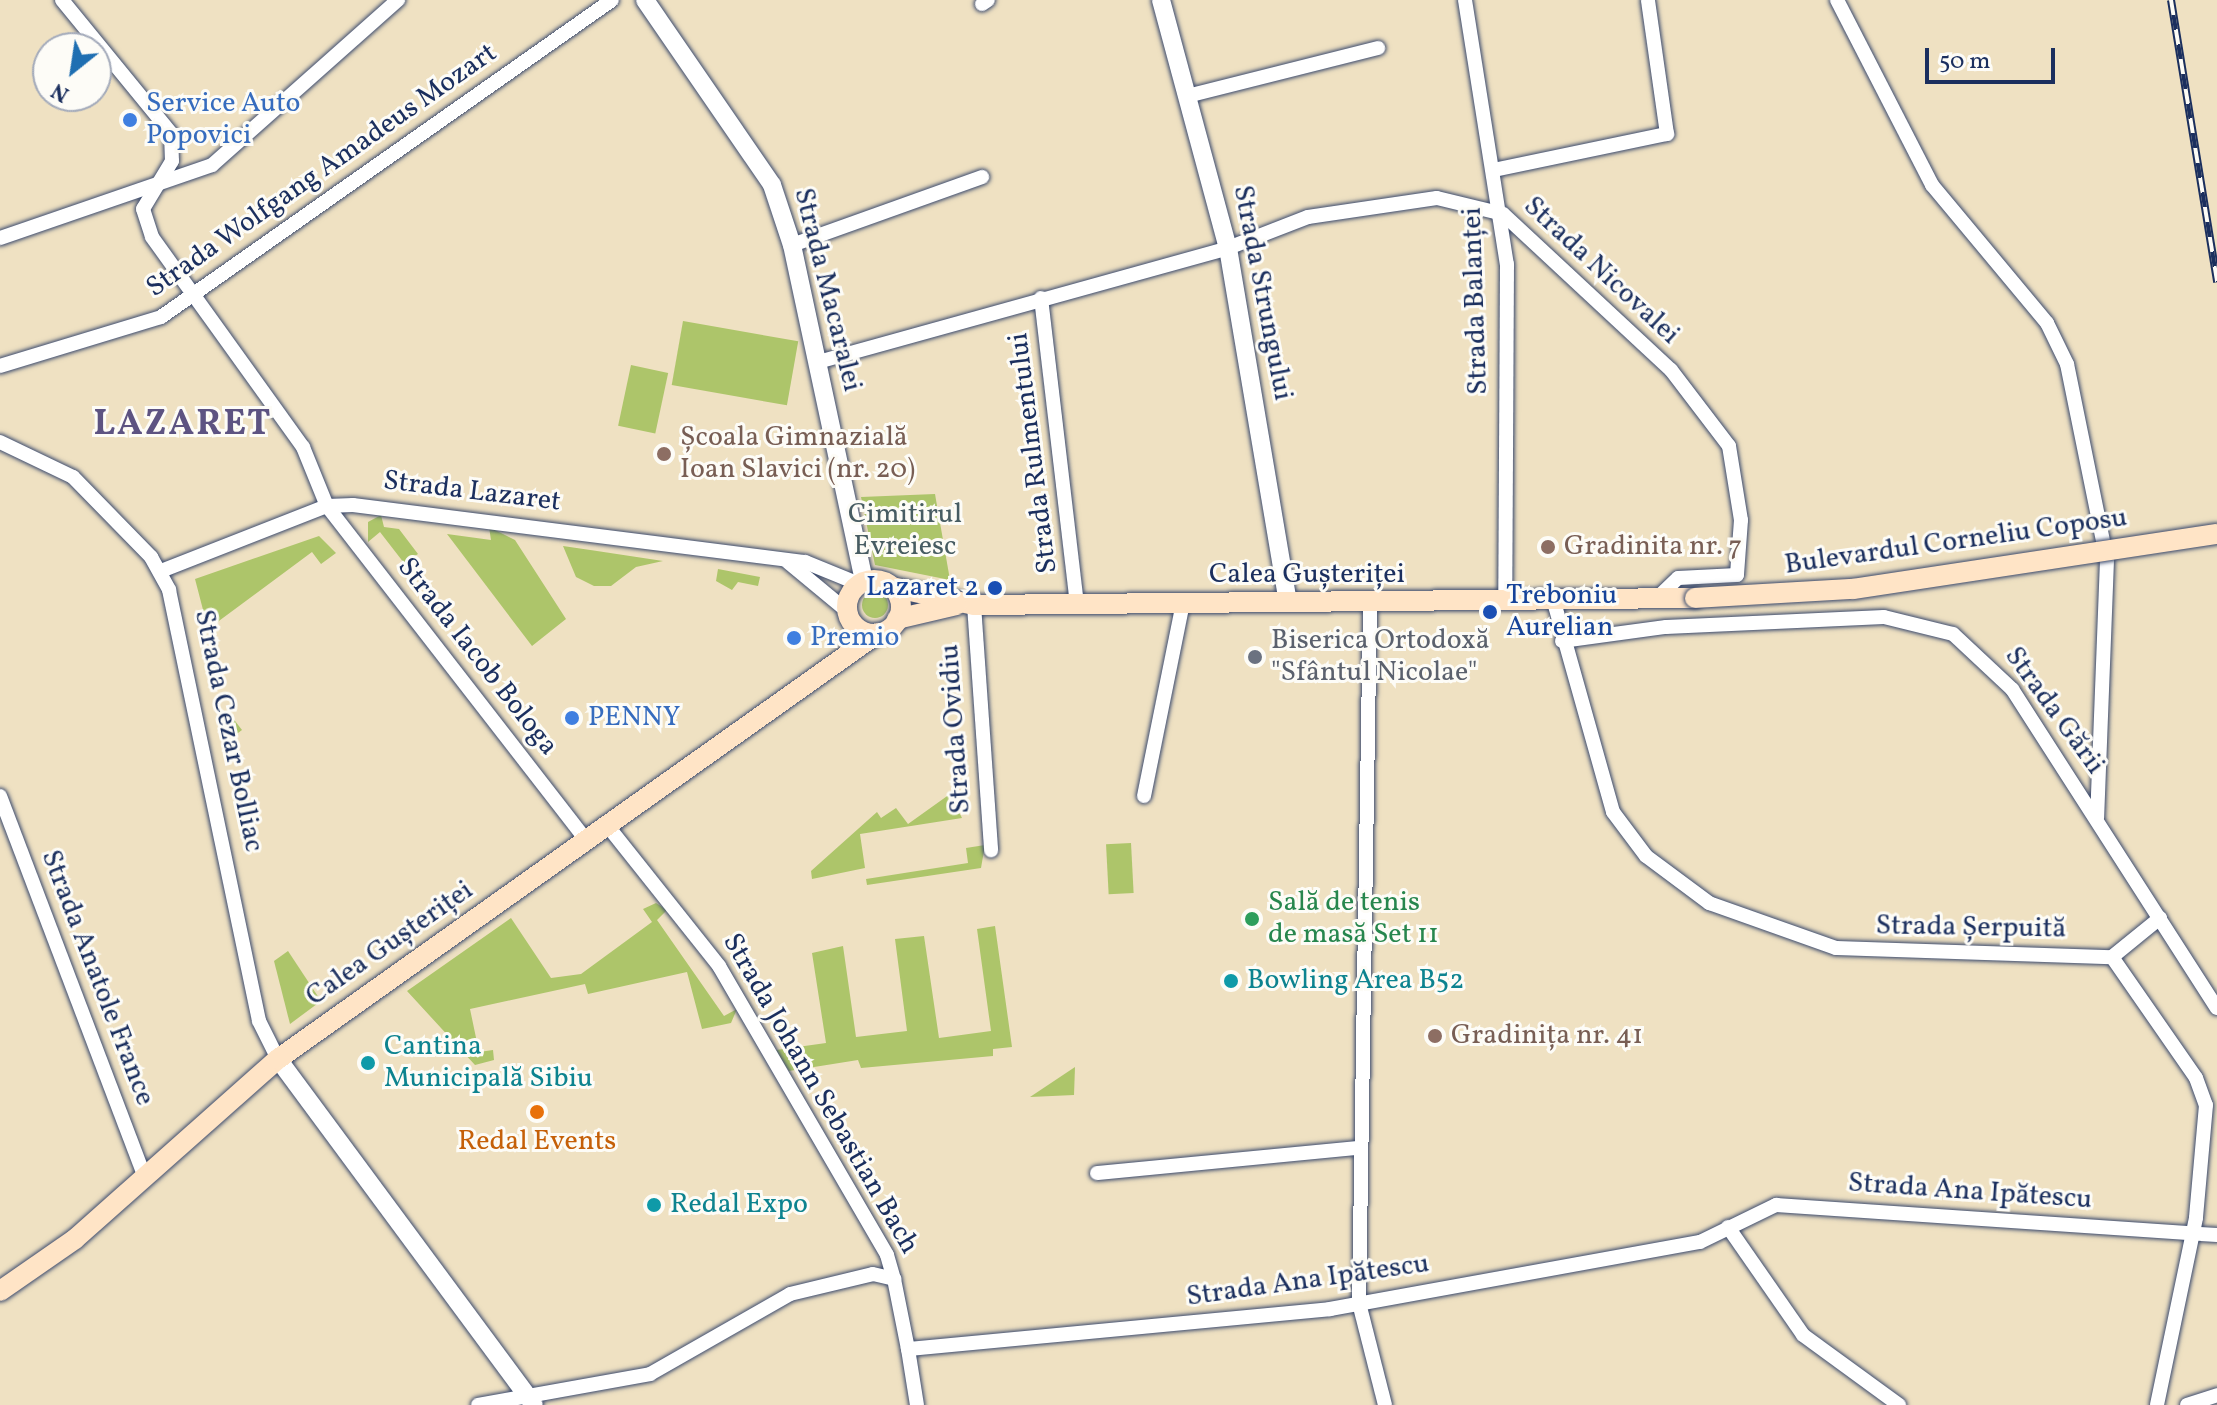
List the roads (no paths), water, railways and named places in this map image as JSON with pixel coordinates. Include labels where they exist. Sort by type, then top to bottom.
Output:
[{"type":"main road","name":"Bulevardul Corneliu Coposu","points":[[1655,600],[1867,588],[2217,534]]},
{"type":"main road","name":"Calea Gușteriței","points":[[830,665],[862,583],[967,604]]},
{"type":"main road","points":[[892,587],[897,619]]},
{"type":"main road","name":"Calea Gușteriței","points":[[0,1289],[59,1253],[278,1059],[897,619],[967,604],[1655,600]]},
{"type":"main road","points":[[850,617],[878,633]]},
{"type":"street","points":[[62,0],[171,133],[174,151],[159,184]]},
{"type":"street","points":[[0,238],[212,165],[398,0]]},
{"type":"street","name":"Strada Wolfgang Amadeus Mozart","points":[[0,366],[141,326],[196,295],[612,0]]},
{"type":"street","name":"Strada Macaralei","points":[[645,0],[758,160],[792,245],[862,583]]},
{"type":"street","name":"Strada Strungului","points":[[1161,0],[1191,95],[1228,248],[1288,602]]},
{"type":"street","name":"Strada Balanței","points":[[1465,0],[1503,214],[1505,603]]},
{"type":"street","points":[[1494,170],[1667,134],[1648,0]]},
{"type":"street","points":[[1837,0],[1932,185],[2047,323],[2067,364],[2107,560],[2097,818]]},
{"type":"street","points":[[1191,95],[1378,48]]},
{"type":"street","points":[[792,245],[982,177]]},
{"type":"street","name":"Strada Iacob Bologa","points":[[159,184],[143,223],[303,447],[327,506],[586,840]]},
{"type":"street","name":"Strada Nicovalei","points":[[818,362],[1228,248],[1308,217],[1437,198],[1503,214],[1671,370],[1729,446],[1741,520],[1737,575],[1678,578],[1655,600]]},
{"type":"street","name":"Strada Rulmentului","points":[[1041,298],[1077,603]]},
{"type":"street","name":"Strada Cezar Bolliac","points":[[0,442],[73,477],[161,571],[181,623],[257,1010],[278,1059]]},
{"type":"street","name":"Strada Lazaret","points":[[161,571],[327,506],[392,507],[788,562],[862,583]]},
{"type":"street","points":[[788,562],[850,617]]},
{"type":"street","points":[[1370,602],[1359,1148],[1359,1303],[1385,1405]]},
{"type":"street","name":"Strada Șerpuită","points":[[1554,602],[1562,641],[1613,812],[1646,856],[1709,903],[1836,948],[2112,957]]},
{"type":"street","points":[[1144,796],[1183,603]]},
{"type":"street","name":"Strada Ovidiu","points":[[967,604],[991,850]]},
{"type":"street","name":"Strada Gării","points":[[1562,641],[1666,627],[1884,617],[1938,627],[1993,665],[2097,818],[2217,1008]]},
{"type":"street","name":"Strada Anatole France","points":[[0,796],[145,1178]]},
{"type":"street","name":"Strada Johann Sebastian Bach","points":[[607,825],[719,966],[887,1255],[894,1279]]},
{"type":"street","points":[[2157,1405],[2192,1234],[2203,1091],[2112,957],[2160,918]]},
{"type":"street","points":[[278,1059],[531,1401]]},
{"type":"street","points":[[1097,1173],[1359,1148]]},
{"type":"street","name":"Strada Ana Ipătescu","points":[[908,1349],[1359,1303],[1700,1242],[1776,1205],[2217,1235]]},
{"type":"street","points":[[1728,1227],[1803,1335],[1899,1405]]},
{"type":"street","points":[[478,1405],[531,1401],[650,1374],[813,1285],[873,1274],[894,1279],[917,1405]]},
{"type":"street","points":[[2187,1405],[2217,1395]]},
{"type":"railway","points":[[2171,0],[2217,282]]},
{"type":"place","name":"Service Auto Popovici","points":[[130,120]]},
{"type":"place","name":"Școala Gimnazială Ioan Slavici (nr. 20)","points":[[664,454]]},
{"type":"place","name":"Gradinita nr. 7","points":[[1548,547]]},
{"type":"place","name":"Lazaret 2","points":[[995,588]]},
{"type":"place","name":"Treboniu Aurelian","points":[[1490,612]]},
{"type":"place","name":"Premio","points":[[794,638]]},
{"type":"place","name":"Biserica Ortodoxă \"Sfântul Nicolae\"","points":[[1255,657]]},
{"type":"place","name":"PENNY","points":[[572,718]]},
{"type":"place","name":"Sală de tenis de masă Set 11","points":[[1252,919]]},
{"type":"place","name":"Bowling Area B52","points":[[1231,981]]},
{"type":"place","name":"Gradinița nr. 41","points":[[1435,1036]]},
{"type":"place","name":"Cantina Municipală Sibiu","points":[[368,1063]]},
{"type":"place","name":"Redal Events","points":[[537,1112]]},
{"type":"place","name":"Redal Expo","points":[[654,1205]]},
{"type":"district","name":"LAZARET","points":[[183,426]]},
{"type":"park label","name":"Cimitirul Evreiesc","points":[[905,531]]}]
